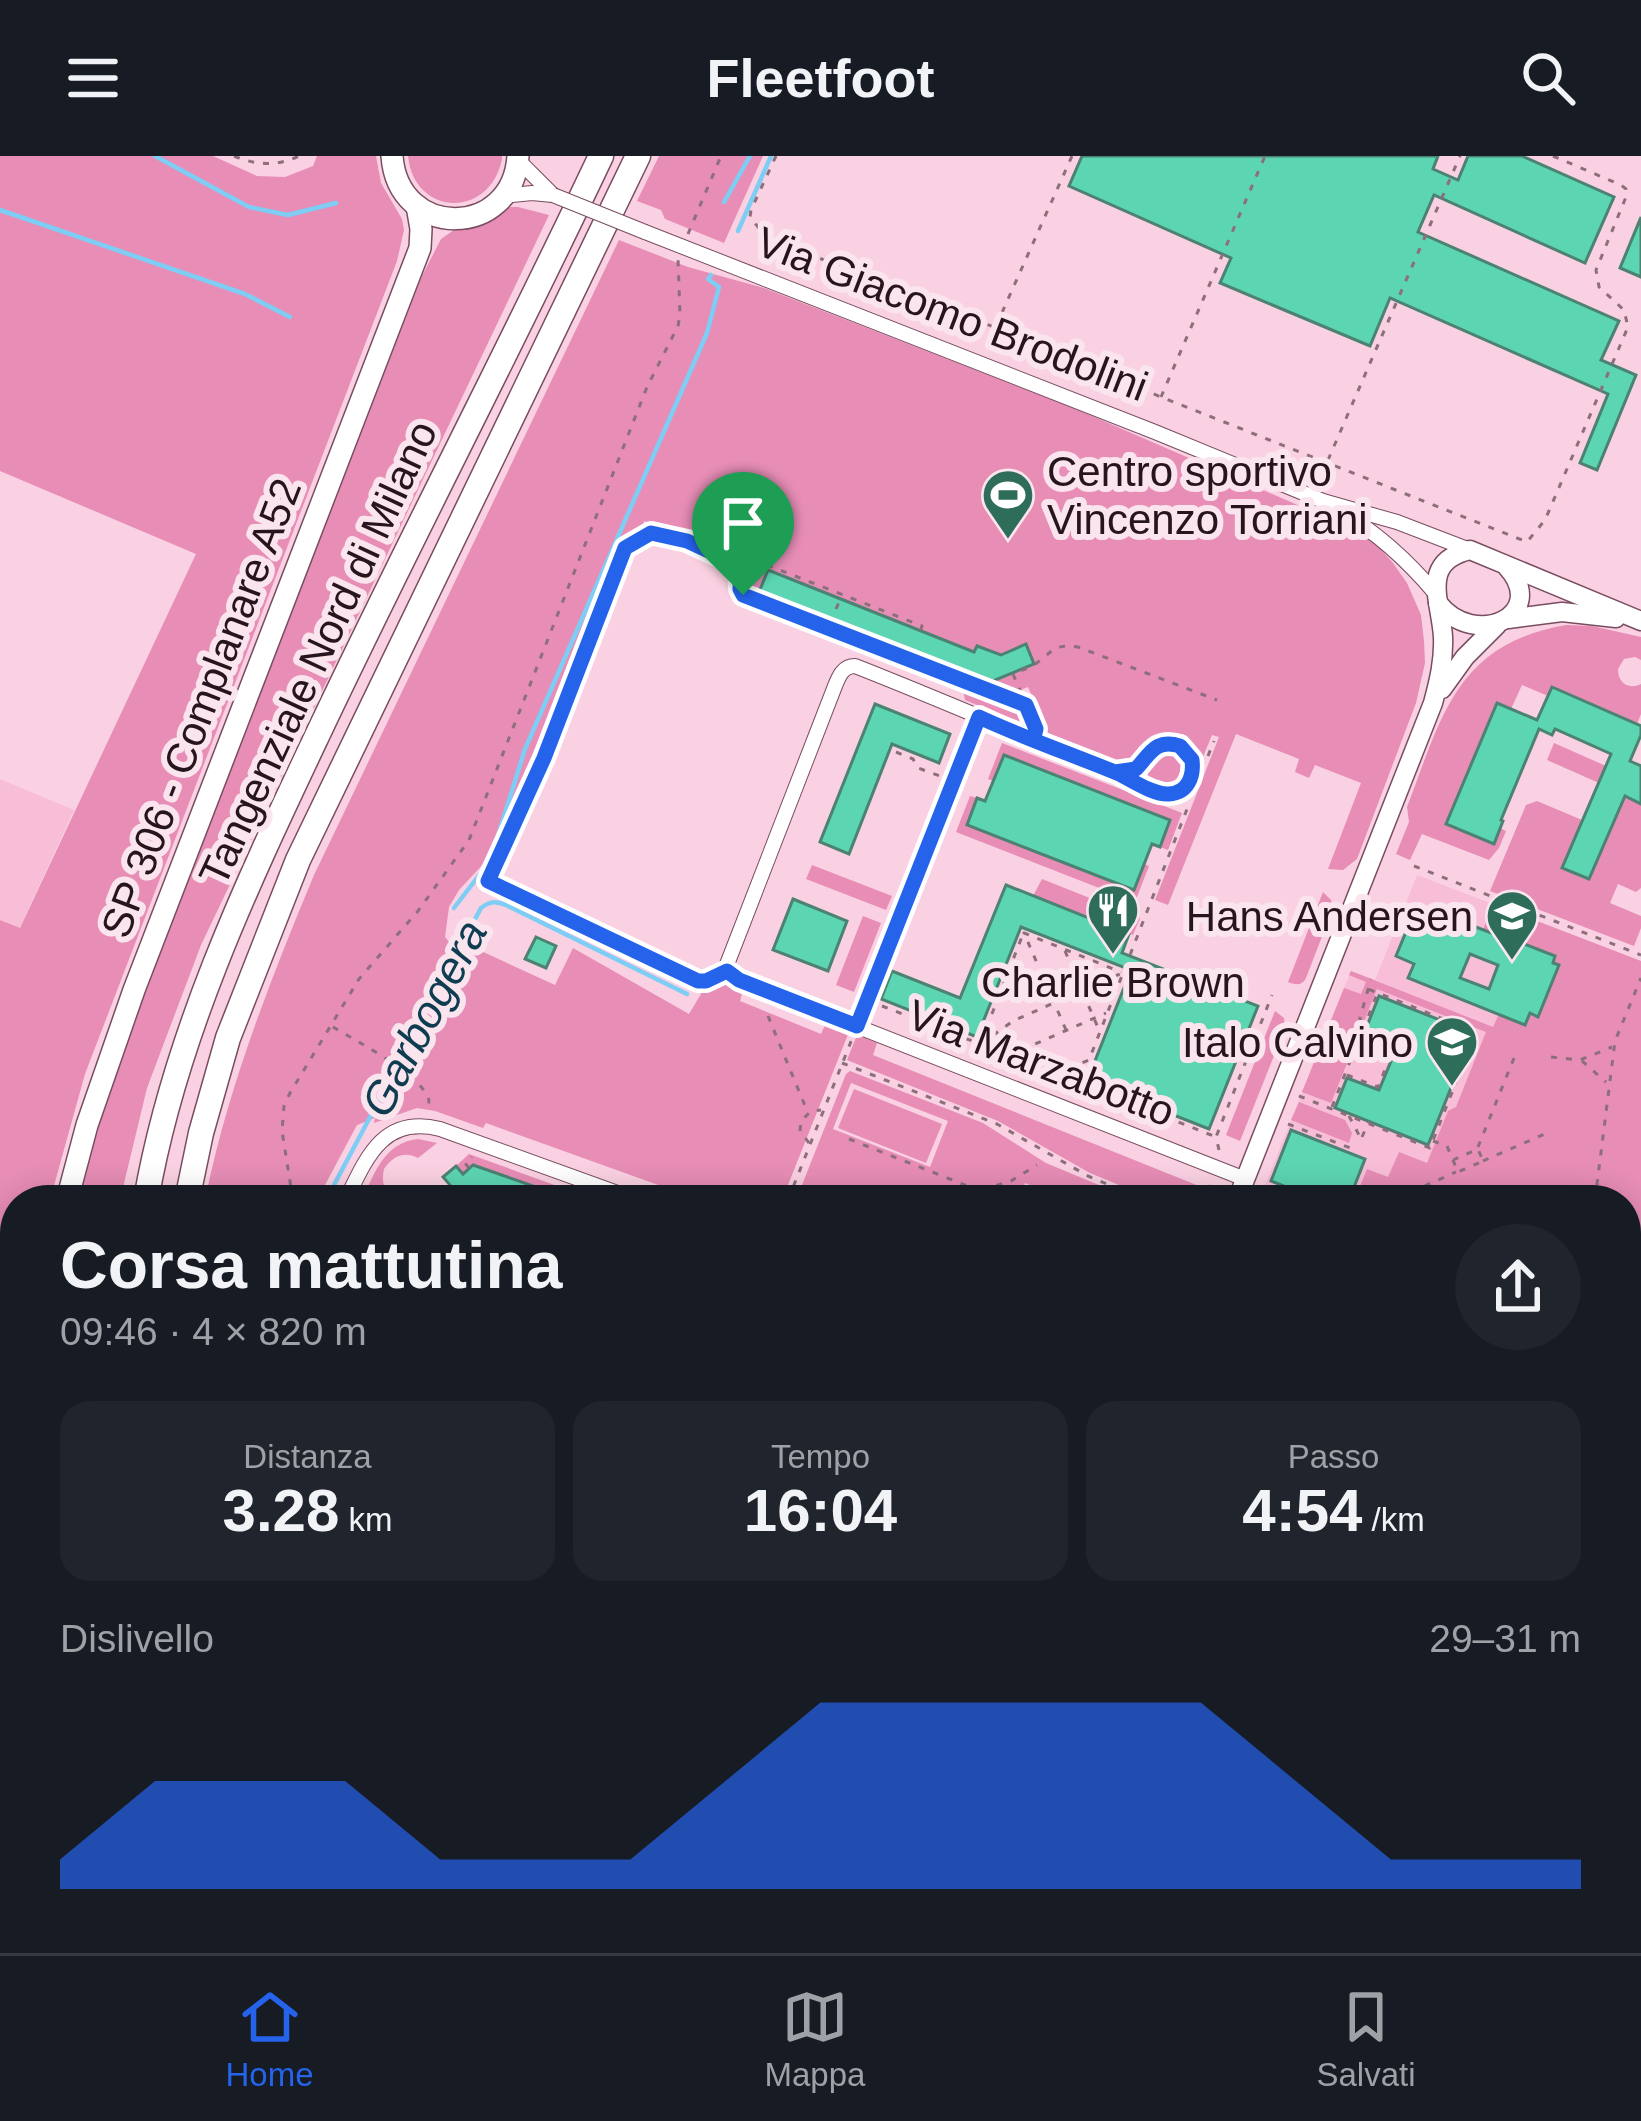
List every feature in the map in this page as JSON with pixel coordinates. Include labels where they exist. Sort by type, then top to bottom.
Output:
[{"type":"highway","name":"Tangenziale Nord di Milano","points":[[149,1185],[194,1022],[266,843],[602,156]]},
{"type":"highway","name":"Tangenziale Nord di Milano","points":[[190,1185],[229,1038],[298,860],[638,156]]},
{"type":"main road","points":[[392,156],[400,186],[417,206],[452,219],[481,214],[504,196],[518,158]]},
{"type":"main road","points":[[417,206],[420,248]]},
{"type":"main road","points":[[420,248],[452,219]]},
{"type":"main road","name":"SP 306 - Complanare A52","points":[[71,1185],[134,990],[420,248]]},
{"type":"street","name":"Via Giacomo Brodolini","points":[[518,158],[553,195]]},
{"type":"street","name":"Via Giacomo Brodolini","points":[[504,196],[553,195],[1323,501],[1470,550]]},
{"type":"street","name":"Via Giacomo Brodolini","points":[[1323,501],[1368,527],[1415,568],[1436,598]]},
{"type":"street","points":[[1243,1185],[1433,703],[1442,666],[1438,573],[1449,559],[1470,550],[1641,622]]},
{"type":"street","points":[[1433,703],[1465,657],[1517,604],[1516,577],[1504,564]]},
{"type":"street","points":[[1436,598],[1448,615],[1481,627],[1562,612],[1641,622]]},
{"type":"street","points":[[857,1026],[739,980],[727,971],[726,964],[845,668],[855,666],[1162,794],[1186,786],[1193,769],[1180,746],[1163,743],[1148,752],[1136,769],[1115,772]]},
{"type":"street","name":"Via Marzabotto","points":[[979,717],[857,1026],[1063,1099],[1245,1179]]},
{"type":"street","points":[[355,1185],[378,1145],[400,1128],[423,1125],[595,1185]]},
{"type":"path","points":[[234,156],[274,164],[299,156]]},
{"type":"path","points":[[687,236],[721,156]]},
{"type":"path","points":[[776,156],[750,217],[776,241],[1527,542],[1545,520],[1628,327],[1624,310],[1599,287],[1596,270],[1626,189],[1553,156]]},
{"type":"path","points":[[996,328],[1072,156]]},
{"type":"path","points":[[1161,397],[1265,156]]},
{"type":"path","points":[[1328,461],[1460,156]]},
{"type":"path","points":[[290,1185],[283,1143],[284,1106],[359,979],[418,911],[469,840],[647,387],[678,326],[678,256]]},
{"type":"path","points":[[727,971],[698,981],[488,881],[544,758],[625,548],[651,533],[687,541],[741,566],[743,595],[1026,705]]},
{"type":"path","points":[[767,566],[922,626],[919,636]]},
{"type":"path","points":[[836,609],[842,595]]},
{"type":"path","points":[[829,628],[832,620]]},
{"type":"path","points":[[1033,740],[1036,729],[1013,674],[1036,664],[1051,650],[1071,646],[1217,700]]},
{"type":"path","points":[[1207,759],[1214,741]]},
{"type":"path","points":[[896,752],[941,777]]},
{"type":"path","points":[[1063,1099],[1039,1082],[1089,1060],[1193,794]]},
{"type":"path","points":[[1414,866],[1641,955]]},
{"type":"path","points":[[1024,933],[1123,972]]},
{"type":"path","points":[[1024,933],[1066,1030]]},
{"type":"path","points":[[980,1044],[1024,933]]},
{"type":"path","points":[[1064,949],[1100,1032]]},
{"type":"path","points":[[980,1044],[1012,1021],[1123,972]]},
{"type":"path","points":[[1551,1058],[1580,1060],[1612,1046],[1641,978]]},
{"type":"path","points":[[1361,1034],[1360,1018],[1371,979]]},
{"type":"path","points":[[1297,1095],[1430,1148],[1476,1032],[1368,989]]},
{"type":"path","points":[[1331,1109],[1377,993]]},
{"type":"path","points":[[1222,1158],[1216,1137],[1272,995]]},
{"type":"path","points":[[875,1003],[980,1044],[991,1063],[1007,1069]]},
{"type":"path","points":[[991,1063],[1108,1012]]},
{"type":"path","points":[[768,1016],[808,1113]]},
{"type":"path","points":[[331,1026],[391,1063],[428,1095],[423,1125]]},
{"type":"path","points":[[794,1185],[857,1026]]},
{"type":"path","points":[[1345,1074],[1378,1087],[1393,1050],[1361,1034]]},
{"type":"path","points":[[1597,1185],[1615,1041]]},
{"type":"path","points":[[1483,1161],[1478,1149],[1514,1058]]},
{"type":"path","points":[[1580,1060],[1607,1083],[1607,1092]]},
{"type":"path","points":[[842,1063],[997,1124],[1109,1185]]},
{"type":"path","points":[[1063,1099],[1064,1070]]},
{"type":"path","points":[[1095,1089],[1216,1137]]},
{"type":"path","points":[[810,1144],[799,1126],[808,1113],[824,1111]]},
{"type":"path","points":[[1349,1116],[1360,1136],[1368,1122]]},
{"type":"path","points":[[1286,1123],[1353,1149]]},
{"type":"path","points":[[1428,1185],[1547,1133]]},
{"type":"path","points":[[848,1139],[965,1185]]},
{"type":"path","points":[[1433,1141],[1447,1146],[1458,1172]]},
{"type":"path","points":[[1453,1160],[1478,1149]]},
{"type":"path","points":[[470,1168],[465,1163],[476,1154]]},
{"type":"path","points":[[999,1185],[1036,1165]]},
{"type":"path","points":[[1211,1185],[1214,1177]]},
{"type":"shaded area","points":[[0,156],[213,156],[257,176],[285,177],[313,166],[317,156],[376,156],[381,183],[402,219],[397,261],[85,1074],[54,1185],[0,1185],[0,920],[20,928],[196,554],[0,471]]},
{"type":"shaded area","points":[[408,156],[502,159],[495,179],[483,192],[469,201],[453,203],[424,191],[413,176]]},
{"type":"shaded area","points":[[659,156],[763,156],[724,243],[665,219],[661,210],[637,201]]},
{"type":"shaded area","points":[[510,207],[549,215],[201,945],[147,1088],[124,1185],[82,1185],[131,1027],[422,276],[441,239]]},
{"type":"shaded area","points":[[619,240],[688,267],[764,288],[1076,409],[1356,531],[1393,563],[1421,615],[1425,663],[1416,703],[1357,859],[1343,870],[1328,869],[1361,783],[1315,765],[1309,778],[1295,772],[1299,759],[1236,734],[1168,905],[1155,900],[1219,737],[1212,735],[1198,769],[1183,742],[1128,765],[1110,761],[965,700],[962,685],[1040,715],[1028,687],[1018,691],[746,586],[754,564],[644,521],[636,553],[606,582],[513,819],[449,907],[445,937],[461,956],[468,945],[555,985],[573,948],[689,1014],[711,977],[743,990],[740,1001],[821,1034],[826,1023],[849,1032],[788,1185],[658,1185],[486,1123],[483,1128],[417,1108],[357,1125],[325,1185],[208,1185],[238,1075],[314,875]]},
{"type":"shaded area","points":[[1566,625],[1641,637],[1641,660],[1624,659],[1618,669],[1625,684],[1641,684],[1637,724],[1552,687],[1548,696],[1522,685],[1511,709],[1497,704],[1447,824],[1494,843],[1500,828],[1506,831],[1499,848],[1489,860],[1422,834],[1410,860],[1396,854],[1409,822],[1407,807],[1419,774],[1458,689],[1500,649]]},
{"type":"shaded area","points":[[1002,743],[1182,813],[1168,850],[1160,847],[1170,820],[1004,755],[993,781],[988,779]]},
{"type":"shaded area","points":[[1554,743],[1606,766],[1599,783],[1547,760]]},
{"type":"shaded area","points":[[1167,749],[1181,755],[1187,769],[1181,783],[1167,789],[1153,783],[1147,769],[1153,755]]},
{"type":"shaded area","points":[[0,779],[74,810],[19,929],[0,920]]},
{"type":"shaded area","points":[[970,796],[977,798],[967,825],[1133,890],[1144,864],[1149,866],[1135,902],[956,832]]},
{"type":"shaded area","points":[[1625,796],[1641,804],[1641,888],[1636,892],[1618,884],[1610,903],[1641,916],[1634,946],[1490,891],[1526,805],[1537,801],[1582,820],[1562,867],[1588,879]]},
{"type":"shaded area","points":[[812,865],[892,896],[886,910],[806,879]]},
{"type":"shaded area","name":"Italo Calvino","points":[[1417,875],[1641,961],[1614,1022],[1591,1185],[1265,1185],[1351,971],[1375,980]]},
{"type":"shaded area","points":[[1042,879],[1140,918],[1133,935],[1033,896]]},
{"type":"shaded area","points":[[1323,892],[1333,908],[1306,978],[1300,984],[1288,982]]},
{"type":"shaded area","points":[[1493,904],[1641,961],[1641,1185],[1360,1185],[1367,1169],[1388,1177],[1399,1152],[1427,1163],[1486,1032],[1377,989],[1331,1103],[1302,1092],[1344,988],[1361,994],[1366,982],[1349,975],[1351,971],[1493,1027],[1499,1014],[1538,1016],[1558,966],[1553,963],[1555,957],[1514,940],[1517,931],[1500,924],[1494,934],[1483,930]]},
{"type":"shaded area","points":[[863,916],[881,923],[854,992],[836,985]]},
{"type":"shaded area","points":[[1275,1011],[1284,1018],[1285,1028],[1240,1141],[1226,1135]]},
{"type":"shaded area","points":[[857,1035],[877,1043],[873,1055],[1197,1185],[1119,1185],[998,1121],[847,1060]]},
{"type":"shaded area","points":[[850,1071],[983,1123],[1046,1163],[1099,1185],[1025,1183],[802,1185]],"holes":[[[851,1083],[948,1121],[930,1167],[833,1129]]]},
{"type":"shaded area","points":[[854,1089],[942,1124],[926,1163],[838,1128]]},
{"type":"shaded area","points":[[1299,1102],[1345,1120],[1352,1133],[1349,1143],[1291,1120]]},
{"type":"shaded area","points":[[406,1142],[437,1143],[418,1158],[399,1156],[384,1169],[384,1185],[369,1185],[389,1153]]},
{"type":"shaded area","points":[[469,1154],[555,1185],[529,1185],[474,1165],[463,1174],[456,1166]]},
{"type":"building","points":[[1082,156],[1438,156],[1433,169],[1458,180],[1468,156],[1522,156],[1614,197],[1585,263],[1434,195],[1418,232],[1619,321],[1601,360],[1636,375],[1597,470],[1580,463],[1608,394],[1390,298],[1370,346],[1220,283],[1231,258],[1069,186]]},
{"type":"building","points":[[1641,217],[1641,277],[1620,268]]},
{"type":"building","points":[[768,570],[974,652],[977,646],[1001,655],[1026,644],[1034,664],[993,681],[759,592]]},
{"type":"building","points":[[1552,687],[1641,726],[1630,761],[1641,766],[1641,804],[1625,796],[1589,879],[1562,868],[1611,754],[1555,729],[1552,735],[1539,729],[1494,844],[1446,824],[1497,703],[1537,720]]},
{"type":"building","points":[[875,704],[950,734],[939,763],[892,744],[849,854],[820,842]]},
{"type":"building","points":[[1004,755],[1170,820],[1160,847],[1152,844],[1134,890],[967,825],[977,798],[985,801]]},
{"type":"building","points":[[1006,885],[1129,934],[1122,953],[1258,1006],[1209,1129],[1087,1081],[1131,970],[1021,927],[977,1037],[881,999],[892,971],[960,998]]},
{"type":"building","points":[[793,899],[847,921],[828,971],[773,950]]},
{"type":"building","points":[[1427,914],[1474,933],[1476,927],[1494,934],[1499,924],[1517,931],[1514,940],[1555,956],[1553,963],[1559,965],[1538,1017],[1530,1013],[1525,1025],[1408,978],[1414,964],[1396,956],[1408,927],[1420,932]],"holes":[[[1470,954],[1498,965],[1489,989],[1460,978]]]},
{"type":"building","points":[[536,937],[556,946],[546,968],[525,959]]},
{"type":"building","points":[[1379,996],[1473,1033],[1428,1145],[1335,1108],[1347,1078],[1379,1090],[1396,1049],[1363,1036]]},
{"type":"building","points":[[1291,1130],[1365,1159],[1355,1185],[1271,1181]]},
{"type":"building","points":[[473,1165],[530,1185],[450,1185],[443,1177],[456,1166],[463,1174]]},
{"type":"waterway","points":[[155,156],[249,207],[288,215],[336,203]]},
{"type":"waterway","points":[[724,202],[750,156]]},
{"type":"waterway","points":[[738,231],[771,156]]},
{"type":"waterway","points":[[0,210],[245,294],[290,317]]},
{"type":"waterway","points":[[454,908],[490,861],[525,749],[707,333],[719,287],[708,279],[711,275]]},
{"type":"waterway","name":"Garbogera","points":[[334,1185],[484,906],[506,905],[687,994]]},
{"type":"place","name":"Centro sportivo Vincenzo Torriani","points":[[1008,541]]},
{"type":"place","name":"Charlie Brown","points":[[1113,956]]},
{"type":"place","name":"Hans Andersen","points":[[1512,962]]},
{"type":"place","name":"Italo Calvino","points":[[1452,1088]]},
{"type":"route","points":[[743,595],[741,566],[687,541],[651,533],[625,548],[544,758],[488,881],[698,981],[727,971],[739,980],[857,1026],[979,717],[1003,728],[1115,772],[1162,794],[1179,791],[1191,778],[1192,760],[1180,746],[1163,743],[1148,752],[1136,769],[1115,772],[1033,740],[1036,729],[1026,705],[743,595]]}]
